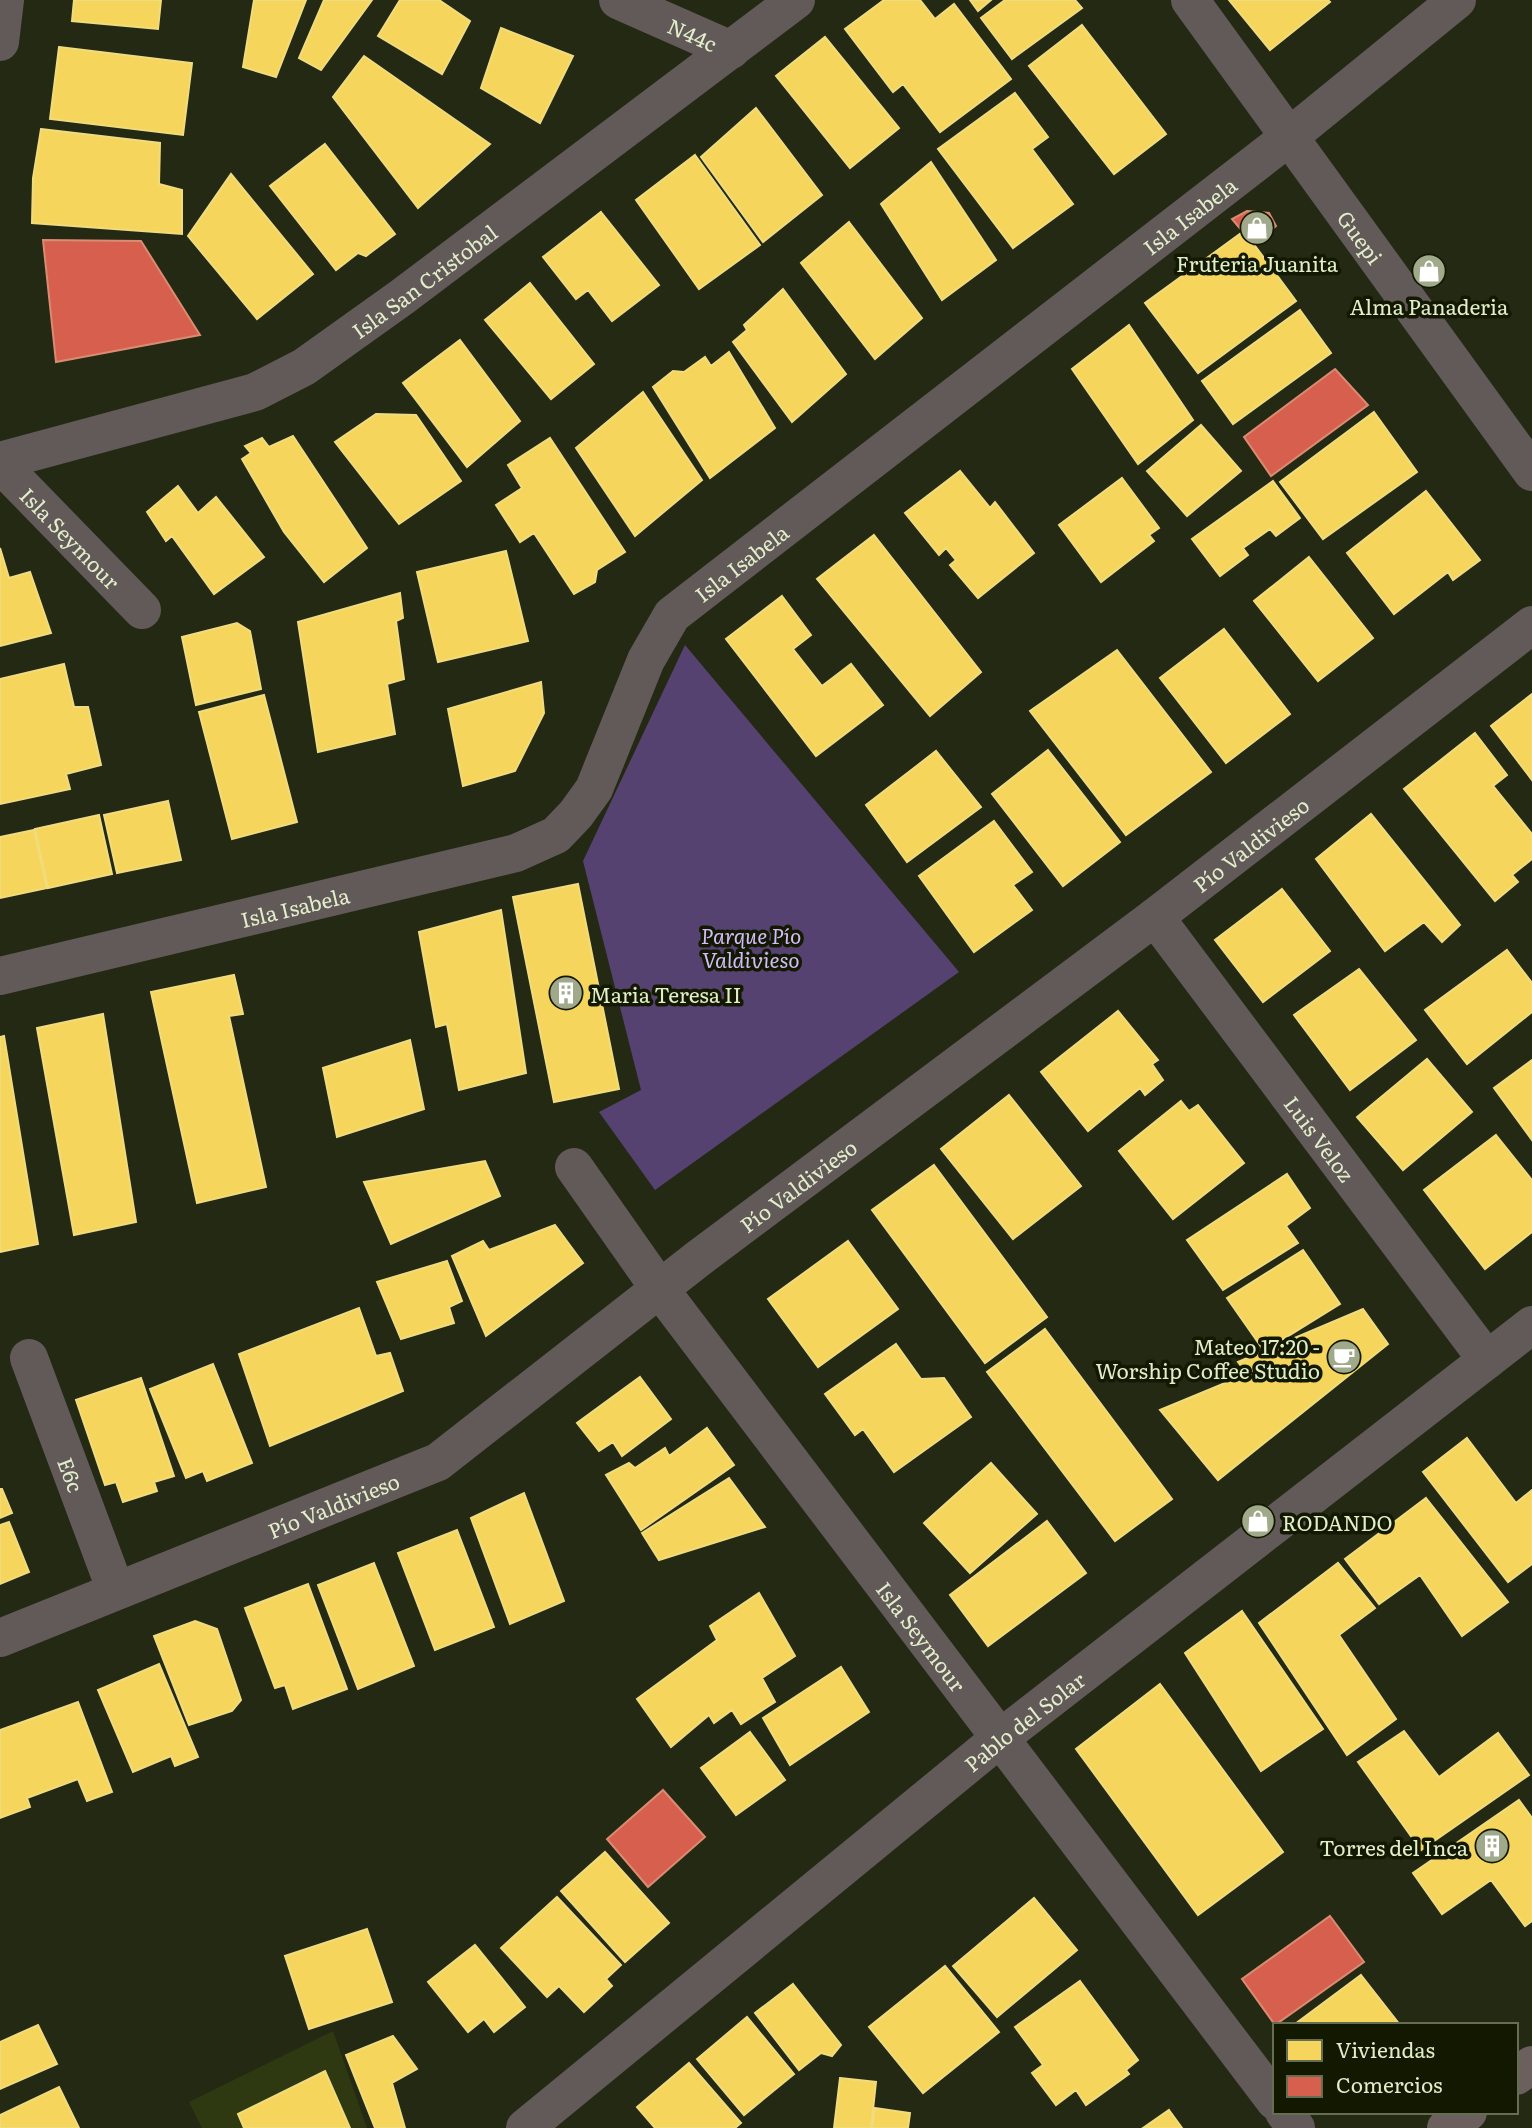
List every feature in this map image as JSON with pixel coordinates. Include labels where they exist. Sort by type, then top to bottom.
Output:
[{"type":"main road","points":[[1446,2128],[1465,2114]]},
{"type":"street","points":[[0,42],[5,0]]},
{"type":"street","name":"N44c","points":[[618,0],[731,50]]},
{"type":"street","name":"Isla San Cristobal","points":[[0,462],[255,392],[304,367],[413,289],[796,0]]},
{"type":"street","name":"Guepi","points":[[1190,0],[1532,472]]},
{"type":"street","name":"Isla Isabela","points":[[0,976],[516,853],[556,835],[576,814],[593,789],[646,660],[672,615],[1289,137],[1457,0]]},
{"type":"street","name":"Isla Seymour","points":[[0,462],[142,610]]},
{"type":"street","name":"Pío Valdivieso","points":[[0,1638],[438,1462],[659,1288],[1155,917],[1532,625]]},
{"type":"street","name":"Luis Veloz","points":[[1155,917],[1487,1360]]},
{"type":"street","name":"Isla Seymour","points":[[575,1167],[659,1288],[1273,2098]]},
{"type":"street","name":"Pablo del Solar","points":[[525,2128],[999,1740],[1532,1325]]},
{"type":"street","name":"E6c","points":[[29,1358],[116,1591]]},
{"type":"street","points":[[1285,2114],[1296,2128]]},
{"type":"shaded area","points":[[333,2031],[367,2128],[202,2128],[189,2102]]},
{"type":"green space","name":"Parque Pío Valdivieso","points":[[685,645],[959,972],[655,1190],[599,1112],[641,1090],[583,861]]},
{"type":"building: Viviendas","points":[[74,0],[161,0],[158,29],[72,21]]},
{"type":"building: Viviendas","points":[[254,0],[306,0],[276,77],[243,67]]},
{"type":"building: Viviendas","points":[[324,0],[372,0],[321,70],[299,58]]},
{"type":"building: Viviendas","points":[[400,0],[439,0],[470,21],[442,74],[378,36]]},
{"type":"building: Viviendas","points":[[884,0],[920,0],[935,19],[954,4],[1011,79],[940,132],[903,84],[893,92],[845,29]]},
{"type":"building: Viviendas","points":[[970,0],[991,0],[978,11]]},
{"type":"building: Viviendas","points":[[1005,0],[1075,0],[1082,8],[1012,59],[981,18]]},
{"type":"building: Viviendas","points":[[1229,0],[1328,0],[1330,2],[1270,50]]},
{"type":"building: Viviendas","points":[[1082,25],[1166,134],[1114,174],[1029,66]]},
{"type":"building: Viviendas","points":[[501,28],[573,56],[540,123],[481,88]]},
{"type":"building: Viviendas","points":[[825,37],[899,128],[850,168],[776,76]]},
{"type":"building: Viviendas","points":[[59,47],[192,63],[183,135],[50,119]]},
{"type":"building: Viviendas","points":[[364,56],[490,144],[418,208],[333,97]]},
{"type":"building: Viviendas","points":[[1015,93],[1048,137],[1032,149],[1073,204],[1013,248],[938,149]]},
{"type":"building: Viviendas","points":[[756,108],[822,195],[763,242],[701,157]]},
{"type":"building: Viviendas","points":[[41,129],[160,143],[159,184],[182,190],[182,234],[32,223],[33,178]]},
{"type":"building: Viviendas","points":[[325,144],[395,234],[366,256],[358,253],[336,270],[270,186]]},
{"type":"building: Viviendas","points":[[695,155],[760,245],[699,289],[636,200]]},
{"type":"building: Viviendas","points":[[931,162],[996,260],[942,300],[881,204]]},
{"type":"building: Viviendas","points":[[231,174],[313,274],[257,319],[188,236]]},
{"type":"building: Viviendas","points":[[601,212],[659,285],[612,321],[588,290],[576,299],[543,257]]},
{"type":"building: Viviendas","points":[[849,222],[922,318],[875,359],[801,263]]},
{"type":"building: Viviendas","points":[[1244,231],[1296,301],[1198,373],[1145,303]]},
{"type":"building: Viviendas","points":[[530,283],[594,364],[551,399],[485,320]]},
{"type":"building: Viviendas","points":[[783,289],[846,374],[792,422],[733,342],[747,330],[744,325]]},
{"type":"building: Viviendas","points":[[1300,310],[1331,353],[1233,424],[1202,381]]},
{"type":"building: Viviendas","points":[[1129,325],[1193,420],[1138,464],[1072,369]]},
{"type":"building: Viviendas","points":[[460,340],[520,421],[467,467],[403,383]]},
{"type":"building: Viviendas","points":[[729,352],[775,428],[710,478],[653,387],[673,371],[684,372],[705,357],[711,366]]},
{"type":"building: Viviendas","points":[[643,392],[702,480],[635,536],[576,448]]},
{"type":"building: Viviendas","points":[[1374,412],[1417,472],[1323,539],[1280,482]]},
{"type":"building: Viviendas","points":[[376,414],[416,415],[461,481],[399,524],[335,442]]},
{"type":"building: Viviendas","points":[[1201,425],[1241,471],[1187,516],[1147,471]]},
{"type":"building: Viviendas","points":[[293,436],[367,548],[324,582],[284,532],[242,459],[251,453],[245,446],[262,438],[269,447]]},
{"type":"building: Viviendas","points":[[550,438],[625,552],[597,570],[595,582],[574,594],[534,533],[520,542],[496,505],[522,488],[508,465]]},
{"type":"building: Viviendas","points":[[960,471],[990,508],[995,502],[1034,553],[978,598],[950,565],[956,560],[946,548],[939,555],[905,513]]},
{"type":"building: Viviendas","points":[[1122,478],[1159,528],[1149,535],[1154,541],[1101,582],[1059,525]]},
{"type":"building: Viviendas","points":[[1273,481],[1300,518],[1276,536],[1270,529],[1243,548],[1248,555],[1220,576],[1192,539]]},
{"type":"building: Viviendas","points":[[178,486],[198,513],[216,497],[264,557],[214,594],[172,536],[166,541],[147,512]]},
{"type":"building: Viviendas","points":[[1426,491],[1480,560],[1453,580],[1448,572],[1394,614],[1347,553]]},
{"type":"building: Viviendas","points":[[874,535],[981,672],[930,716],[817,579]]},
{"type":"building: Viviendas","points":[[0,548],[9,578],[30,572],[51,633],[0,646]]},
{"type":"building: Viviendas","points":[[506,551],[528,641],[438,662],[417,572]]},
{"type":"building: Viviendas","points":[[1309,557],[1373,638],[1318,681],[1254,601]]},
{"type":"building: Viviendas","points":[[400,593],[403,618],[396,621],[404,679],[387,684],[395,734],[318,752],[298,622]]},
{"type":"building: Viviendas","points":[[782,596],[811,635],[793,649],[822,686],[851,664],[883,705],[816,756],[726,639]]},
{"type":"building: Viviendas","points":[[237,623],[250,631],[261,689],[196,705],[182,637]]},
{"type":"building: Viviendas","points":[[1224,629],[1290,714],[1226,763],[1160,678]]},
{"type":"building: Viviendas","points":[[1117,650],[1211,772],[1126,835],[1030,711]]},
{"type":"building: Viviendas","points":[[64,664],[74,707],[88,707],[101,765],[66,774],[70,789],[0,804],[0,679]]},
{"type":"building: Viviendas","points":[[541,682],[544,713],[515,771],[463,786],[448,709]]},
{"type":"building: Viviendas","points":[[1532,694],[1532,780],[1491,726]]},
{"type":"building: Viviendas","points":[[264,695],[297,822],[232,839],[199,712]]},
{"type":"building: Viviendas","points":[[1475,733],[1507,775],[1493,786],[1532,834],[1532,859],[1512,875],[1518,882],[1495,901],[1404,789]]},
{"type":"building: Viviendas","points":[[1048,750],[1120,842],[1063,886],[992,794]]},
{"type":"building: Viviendas","points":[[936,751],[981,807],[907,862],[866,805]]},
{"type":"building: Viviendas","points":[[168,801],[181,860],[117,873],[104,815]]},
{"type":"building: Viviendas","points":[[1371,814],[1460,925],[1442,942],[1424,922],[1385,951],[1316,859]]},
{"type":"building: Viviendas","points":[[99,815],[112,874],[48,888],[35,829]]},
{"type":"building: Viviendas","points":[[994,821],[1032,872],[1013,885],[1032,910],[974,952],[919,876]]},
{"type":"building: Viviendas","points":[[34,830],[47,888],[0,898],[0,837]]},
{"type":"building: Viviendas","name":"Maria Teresa II","points":[[578,884],[619,1089],[554,1102],[513,897]]},
{"type":"building: Viviendas","points":[[1282,889],[1330,951],[1263,1002],[1215,940]]},
{"type":"building: Viviendas","points":[[501,910],[526,1073],[459,1090],[447,1024],[436,1027],[419,932]]},
{"type":"building: Viviendas","points":[[1507,950],[1532,983],[1532,1012],[1467,1064],[1425,1010]]},
{"type":"building: Viviendas","points":[[1359,969],[1416,1040],[1350,1090],[1294,1015]]},
{"type":"building: Viviendas","points":[[234,975],[243,1014],[229,1016],[266,1187],[197,1203],[151,992]]},
{"type":"building: Viviendas","points":[[1118,1011],[1158,1060],[1152,1064],[1163,1080],[1145,1095],[1140,1088],[1088,1131],[1041,1072]]},
{"type":"building: Viviendas","points":[[103,1014],[136,1222],[74,1235],[37,1028]]},
{"type":"building: Viviendas","points":[[4,1036],[38,1244],[0,1252],[0,1037]]},
{"type":"building: Viviendas","points":[[410,1040],[424,1109],[337,1137],[323,1068]]},
{"type":"building: Viviendas","points":[[1427,1059],[1472,1112],[1403,1170],[1357,1117]]},
{"type":"building: Viviendas","points":[[1532,1060],[1532,1140],[1494,1088]]},
{"type":"building: Viviendas","points":[[1009,1095],[1081,1186],[1013,1239],[941,1149]]},
{"type":"building: Viviendas","points":[[1181,1101],[1189,1111],[1198,1105],[1244,1163],[1173,1219],[1119,1151]]},
{"type":"building: Viviendas","points":[[1496,1135],[1532,1180],[1532,1232],[1485,1269],[1424,1190]]},
{"type":"building: Viviendas","points":[[485,1161],[500,1196],[391,1244],[364,1182]]},
{"type":"building: Viviendas","points":[[934,1165],[1047,1317],[985,1363],[872,1210]]},
{"type":"building: Viviendas","points":[[1287,1174],[1310,1208],[1286,1226],[1298,1243],[1223,1290],[1187,1240]]},
{"type":"building: Viviendas","points":[[555,1225],[583,1263],[486,1336],[452,1256],[483,1241],[489,1250]]},
{"type":"building: Viviendas","points":[[848,1241],[898,1309],[818,1367],[768,1299]]},
{"type":"building: Viviendas","points":[[1303,1250],[1340,1304],[1264,1351],[1227,1298]]},
{"type":"building: Viviendas","points":[[447,1261],[462,1301],[449,1307],[454,1323],[401,1339],[377,1282]]},
{"type":"building: Viviendas","points":[[359,1308],[376,1356],[390,1353],[403,1391],[270,1446],[239,1354]]},
{"type":"building: Viviendas","points":[[1363,1309],[1388,1344],[1218,1480],[1160,1410],[1247,1374],[1238,1362]]},
{"type":"building: Viviendas","points":[[1045,1329],[1172,1499],[1115,1541],[987,1372]]},
{"type":"building: Viviendas","points":[[896,1344],[921,1379],[944,1378],[971,1417],[894,1472],[863,1429],[855,1435],[825,1394]]},
{"type":"building: Viviendas","points":[[213,1364],[252,1463],[207,1481],[203,1471],[186,1478],[150,1389]]},
{"type":"building: Viviendas","points":[[640,1377],[671,1419],[622,1456],[613,1442],[599,1451],[577,1423]]},
{"type":"building: Viviendas","points":[[141,1378],[174,1476],[154,1482],[157,1491],[123,1502],[116,1482],[105,1485],[76,1400]]},
{"type":"building: Viviendas","points":[[707,1428],[734,1465],[641,1530],[606,1475],[629,1463],[635,1468],[665,1448],[669,1456]]},
{"type":"building: Viviendas","points":[[1467,1438],[1516,1503],[1532,1490],[1532,1564],[1508,1582],[1423,1472]]},
{"type":"building: Viviendas","points":[[991,1463],[1037,1514],[970,1573],[924,1523]]},
{"type":"building: Viviendas","points":[[729,1478],[765,1527],[659,1560],[642,1533]]},
{"type":"building: Viviendas","points":[[0,1489],[12,1513],[0,1518]]},
{"type":"building: Viviendas","points":[[524,1493],[564,1601],[510,1624],[471,1518]]},
{"type":"building: Viviendas","points":[[1426,1498],[1508,1602],[1462,1636],[1420,1575],[1379,1604],[1345,1559]]},
{"type":"building: Viviendas","points":[[1047,1521],[1086,1573],[988,1646],[950,1595]]},
{"type":"building: Viviendas","points":[[9,1522],[29,1572],[0,1584],[0,1525]]},
{"type":"building: Viviendas","points":[[457,1530],[494,1627],[435,1650],[398,1553]]},
{"type":"building: Viviendas","points":[[374,1563],[414,1666],[358,1689],[318,1585]]},
{"type":"building: Viviendas","points":[[1338,1563],[1375,1608],[1339,1635],[1396,1719],[1347,1755],[1259,1623]]},
{"type":"building: Viviendas","points":[[308,1584],[347,1689],[293,1709],[285,1685],[275,1688],[245,1608]]},
{"type":"building: Viviendas","points":[[759,1593],[795,1656],[762,1678],[775,1702],[741,1724],[732,1710],[714,1723],[709,1715],[671,1747],[637,1699],[717,1640],[710,1626]]},
{"type":"building: Viviendas","points":[[1242,1611],[1323,1729],[1261,1771],[1185,1653]]},
{"type":"building: Viviendas","points":[[195,1621],[217,1629],[241,1700],[232,1711],[189,1725],[154,1636]]},
{"type":"building: Viviendas","points":[[159,1664],[198,1757],[175,1766],[171,1756],[133,1772],[98,1690]]},
{"type":"building: Viviendas","points":[[841,1667],[869,1712],[790,1765],[763,1718]]},
{"type":"building: Viviendas","points":[[1160,1684],[1283,1852],[1198,1915],[1076,1749]]},
{"type":"building: Viviendas","points":[[78,1702],[112,1792],[87,1801],[78,1779],[27,1798],[30,1807],[0,1818],[0,1730]]},
{"type":"building: Viviendas","points":[[1404,1731],[1439,1777],[1498,1733],[1529,1775],[1421,1850],[1358,1762]]},
{"type":"building: Viviendas","points":[[750,1732],[785,1780],[736,1815],[701,1768]]},
{"type":"building: Viviendas","name":"Torres del Inca","points":[[1519,1800],[1532,1818],[1532,1921],[1525,1926],[1491,1880],[1442,1914],[1413,1873]]},
{"type":"building: Viviendas","points":[[605,1852],[669,1923],[625,1962],[561,1891]]},
{"type":"building: Viviendas","points":[[557,1897],[621,1965],[606,1979],[612,1986],[584,2012],[559,1986],[547,1997],[501,1948]]},
{"type":"building: Viviendas","points":[[1034,1898],[1077,1950],[997,2017],[953,1966]]},
{"type":"building: Viviendas","points":[[367,1929],[392,2002],[309,2029],[285,1956]]},
{"type":"building: Viviendas","points":[[475,1945],[525,2007],[494,2032],[484,2019],[468,2032],[428,1982]]},
{"type":"building: Viviendas","points":[[945,1966],[999,2032],[923,2093],[869,2027]]},
{"type":"building: Viviendas","points":[[1361,1975],[1398,2023],[1296,2023]]},
{"type":"building: Viviendas","points":[[1080,1981],[1138,2060],[1126,2070],[1129,2074],[1086,2105],[1076,2090],[1056,2105],[1032,2073],[1043,2065],[1015,2027]]},
{"type":"building: Viviendas","points":[[793,1984],[841,2045],[832,2056],[821,2053],[799,2070],[755,2013]]},
{"type":"building: Viviendas","points":[[747,2017],[794,2074],[744,2115],[697,2059]]},
{"type":"building: Viviendas","points":[[38,2025],[57,2064],[0,2089],[0,2042]]},
{"type":"building: Viviendas","points":[[393,2036],[417,2069],[392,2083],[405,2128],[375,2128],[346,2055]]},
{"type":"building: Viviendas","points":[[689,2063],[741,2123],[735,2128],[655,2128],[637,2107]]},
{"type":"building: Viviendas","points":[[325,2071],[350,2128],[244,2128],[238,2114]]},
{"type":"building: Viviendas","points":[[840,2078],[876,2082],[871,2128],[834,2128]]},
{"type":"building: Viviendas","points":[[59,2087],[79,2128],[0,2128],[0,2115]]},
{"type":"building: Viviendas","points":[[875,2108],[910,2113],[908,2128],[872,2128]]},
{"type":"building: Viviendas","points":[[1169,2110],[1182,2128],[1143,2128]]},
{"type":"building: Comercios","name":"Fruteria Juanita","points":[[1247,211],[1269,213],[1276,226],[1254,245],[1232,219]]},
{"type":"building: Comercios","points":[[43,240],[141,241],[200,335],[56,362]]},
{"type":"building: Comercios","points":[[1335,369],[1368,405],[1271,476],[1244,437]]},
{"type":"building: Comercios","points":[[663,1790],[705,1837],[648,1887],[607,1839]]},
{"type":"building: Comercios","points":[[1330,1916],[1364,1962],[1278,2023],[1274,2023],[1242,1979]]},
{"type":"place","name":"Fruteria Juanita","points":[[1257,228]]},
{"type":"place","name":"Alma Panaderia","points":[[1429,271]]},
{"type":"place","name":"Maria Teresa II","points":[[566,993]]},
{"type":"place","name":"Mateo 17:20 - Worship Coffee Studio","points":[[1344,1357]]},
{"type":"place","name":"RODANDO","points":[[1258,1521]]},
{"type":"place","name":"Torres del Inca","points":[[1492,1846]]}]
